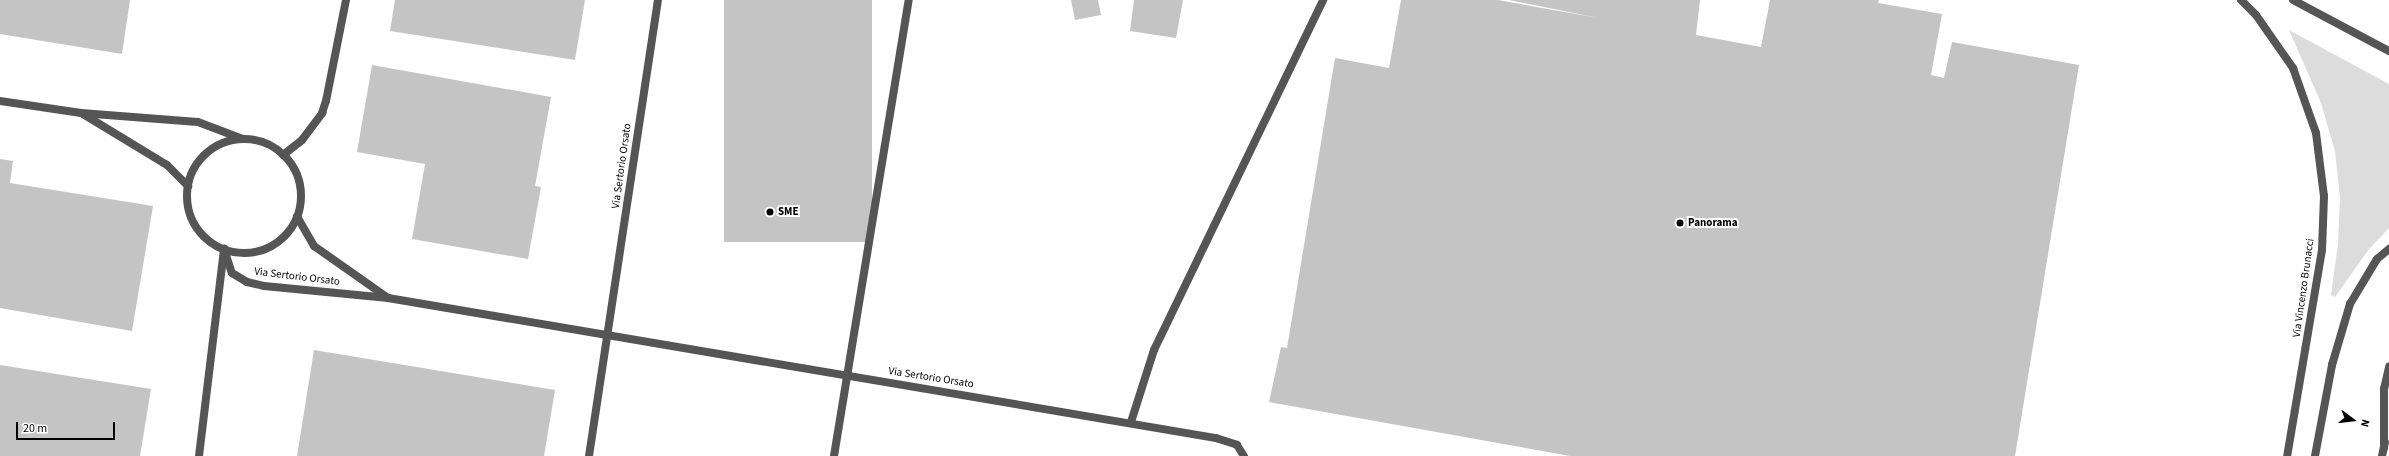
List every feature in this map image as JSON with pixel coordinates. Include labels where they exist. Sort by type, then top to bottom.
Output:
[{"type":"street","points":[[283,155],[302,140],[322,113],[326,101],[346,0]]},
{"type":"street","name":"Via Sertorio Orsato","points":[[589,456],[658,0]]},
{"type":"street","points":[[834,456],[909,0]]},
{"type":"street","points":[[1131,422],[1154,350],[1323,0]]},
{"type":"street","name":"Via Vincenzo Brunacci","points":[[2241,0],[2256,15],[2293,68],[2316,132],[2324,196],[2322,250],[2287,456]]},
{"type":"street","points":[[2294,0],[2389,50]]},
{"type":"street","points":[[0,101],[81,113],[198,122],[243,139],[264,142],[283,155],[296,172],[299,183],[300,200],[297,216],[284,235],[267,247],[245,253],[224,249],[214,244],[198,229],[189,208],[188,186],[196,166],[203,156],[220,144],[243,139]]},
{"type":"street","points":[[81,113],[167,165],[188,186]]},
{"type":"street","name":"Via Sertorio Orsato","points":[[297,216],[314,246],[388,298]]},
{"type":"street","points":[[199,456],[224,249]]},
{"type":"street","name":"Via Sertorio Orsato","points":[[224,249],[232,273],[247,282],[264,286],[388,298],[847,376],[1131,422],[1230,442],[1237,445],[1244,456]]},
{"type":"street","points":[[2315,456],[2332,365],[2350,304],[2377,259],[2389,249]]},
{"type":"street","points":[[2383,452],[2384,389],[2389,367]]},
{"type":"street","points":[[2383,452],[2389,430]]},
{"type":"shaded area","points":[[2289,30],[2389,84],[2389,228],[2369,249],[2335,297],[2331,295],[2338,244],[2340,198],[2335,151],[2321,103]]},
{"type":"building","points":[[0,0],[130,0],[122,54],[0,34]]},
{"type":"building","points":[[395,0],[585,0],[575,60],[390,31]]},
{"type":"building","points":[[724,0],[872,0],[872,242],[724,242]]},
{"type":"building","points":[[1071,0],[1098,0],[1101,15],[1075,20]]},
{"type":"building","points":[[1134,0],[1183,0],[1176,38],[1130,31]]},
{"type":"building","name":"Panorama","points":[[1401,0],[1498,0],[1599,18],[1509,0],[1700,0],[1696,35],[1761,47],[1770,0],[1879,0],[1878,3],[1942,14],[1931,75],[1944,78],[1952,42],[2079,65],[2015,456],[1570,456],[1269,402],[1281,347],[1287,348],[1335,58],[1389,68]]},
{"type":"building","points":[[372,65],[551,97],[535,186],[541,187],[528,259],[412,239],[425,164],[357,152]]},
{"type":"building","points":[[0,159],[13,161],[10,183],[153,206],[132,331],[0,308]]},
{"type":"building","points":[[314,350],[555,390],[544,456],[297,456]]},
{"type":"building","points":[[0,365],[151,389],[140,456],[0,456]]},
{"type":"place","name":"SME","points":[[770,212]]},
{"type":"place","name":"Panorama","points":[[1680,223]]}]
